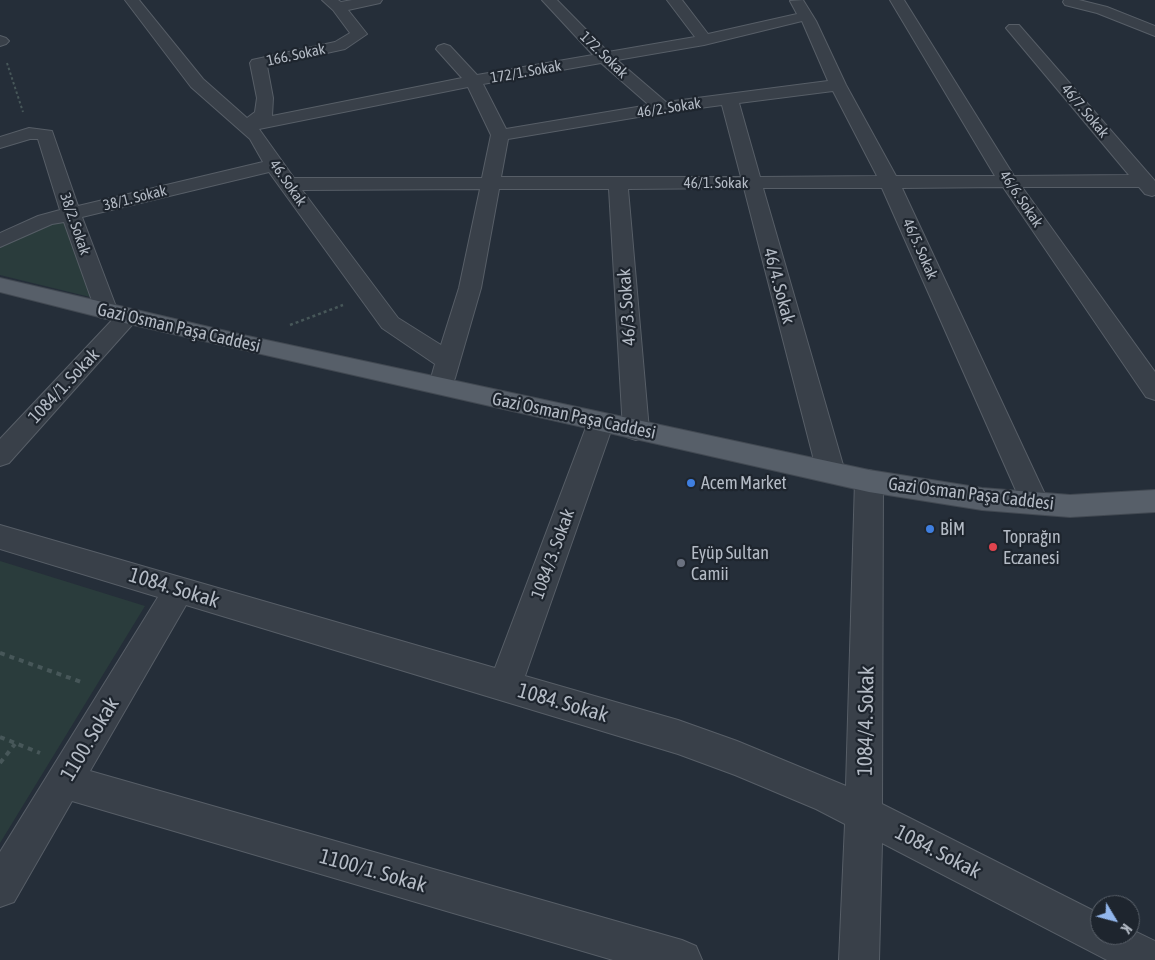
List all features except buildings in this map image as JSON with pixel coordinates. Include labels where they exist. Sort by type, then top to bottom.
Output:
[{"type":"main road","name":"Gazi Osman Paşa Caddesi","points":[[0,284],[118,314],[440,387],[869,481],[982,499],[1070,506],[1155,501]]},
{"type":"street","name":"46. Sokak","points":[[132,0],[197,82],[257,136],[274,165],[390,324],[448,361]]},
{"type":"street","points":[[334,3],[375,0]]},
{"type":"street","name":"172. Sokak","points":[[549,0],[604,57],[662,108]]},
{"type":"street","points":[[674,0],[696,26],[704,40]]},
{"type":"street","points":[[782,0],[802,8]]},
{"type":"street","name":"46/6. Sokak","points":[[897,0],[1008,182],[1155,391]]},
{"type":"street","points":[[1070,2],[1102,10],[1155,31]]},
{"type":"street","name":"166. Sokak","points":[[246,126],[264,114],[265,98],[258,64],[340,46],[358,34],[334,3]]},
{"type":"street","name":"172/1. Sokak","points":[[246,126],[474,81],[704,40],[802,8]]},
{"type":"street","name":"46/5. Sokak","points":[[802,8],[838,85],[889,181],[1036,503]]},
{"type":"street","name":"46/7. Sokak","points":[[1014,28],[1150,187]]},
{"type":"street","points":[[440,387],[470,288],[500,135],[474,81],[444,49]]},
{"type":"street","name":"46/2. Sokak","points":[[500,135],[662,108],[838,85]]},
{"type":"street","name":"46/4. Sokak","points":[[729,99],[831,472]]},
{"type":"street","points":[[0,143],[38,134]]},
{"type":"street","name":"38/2. Sokak","points":[[38,134],[71,214],[118,314]]},
{"type":"street","name":"38/1. Sokak","points":[[0,241],[45,220],[274,165]]},
{"type":"street","name":"46/1. Sokak","points":[[288,184],[618,184],[889,181],[1008,182],[1150,187]]},
{"type":"street","name":"46/3. Sokak","points":[[618,184],[636,430]]},
{"type":"street","name":"1084/1. Sokak","points":[[0,456],[118,314]]},
{"type":"street","name":"1084/3. Sokak","points":[[505,686],[601,422]]},
{"type":"street","name":"1084/4. Sokak","points":[[859,960],[864,814],[869,481]]},
{"type":"street","name":"1084. Sokak","points":[[0,537],[712,749],[829,796],[1090,930]]},
{"type":"street","name":"1100. Sokak","points":[[0,888],[179,590]]},
{"type":"street","name":"1100/1. Sokak","points":[[64,781],[682,960]]},
{"type":"street","name":"1084. Sokak","points":[[1120,945],[1149,960]]},
{"type":"path","points":[[0,41],[38,134]]},
{"type":"path","points":[[0,653],[116,695]]},
{"type":"path","points":[[0,737],[15,744],[0,763]]},
{"type":"shaded area","points":[[64,220],[90,297],[0,275],[0,246],[48,223]]},
{"type":"shaded area","points":[[0,561],[145,606],[0,843]]},
{"type":"place","name":"Acem Market","points":[[691,483]]},
{"type":"place","name":"BİM","points":[[930,529]]},
{"type":"place","name":"Toprağın Eczanesi","points":[[993,547]]},
{"type":"place","name":"Eyüp Sultan Camii","points":[[681,563]]}]
